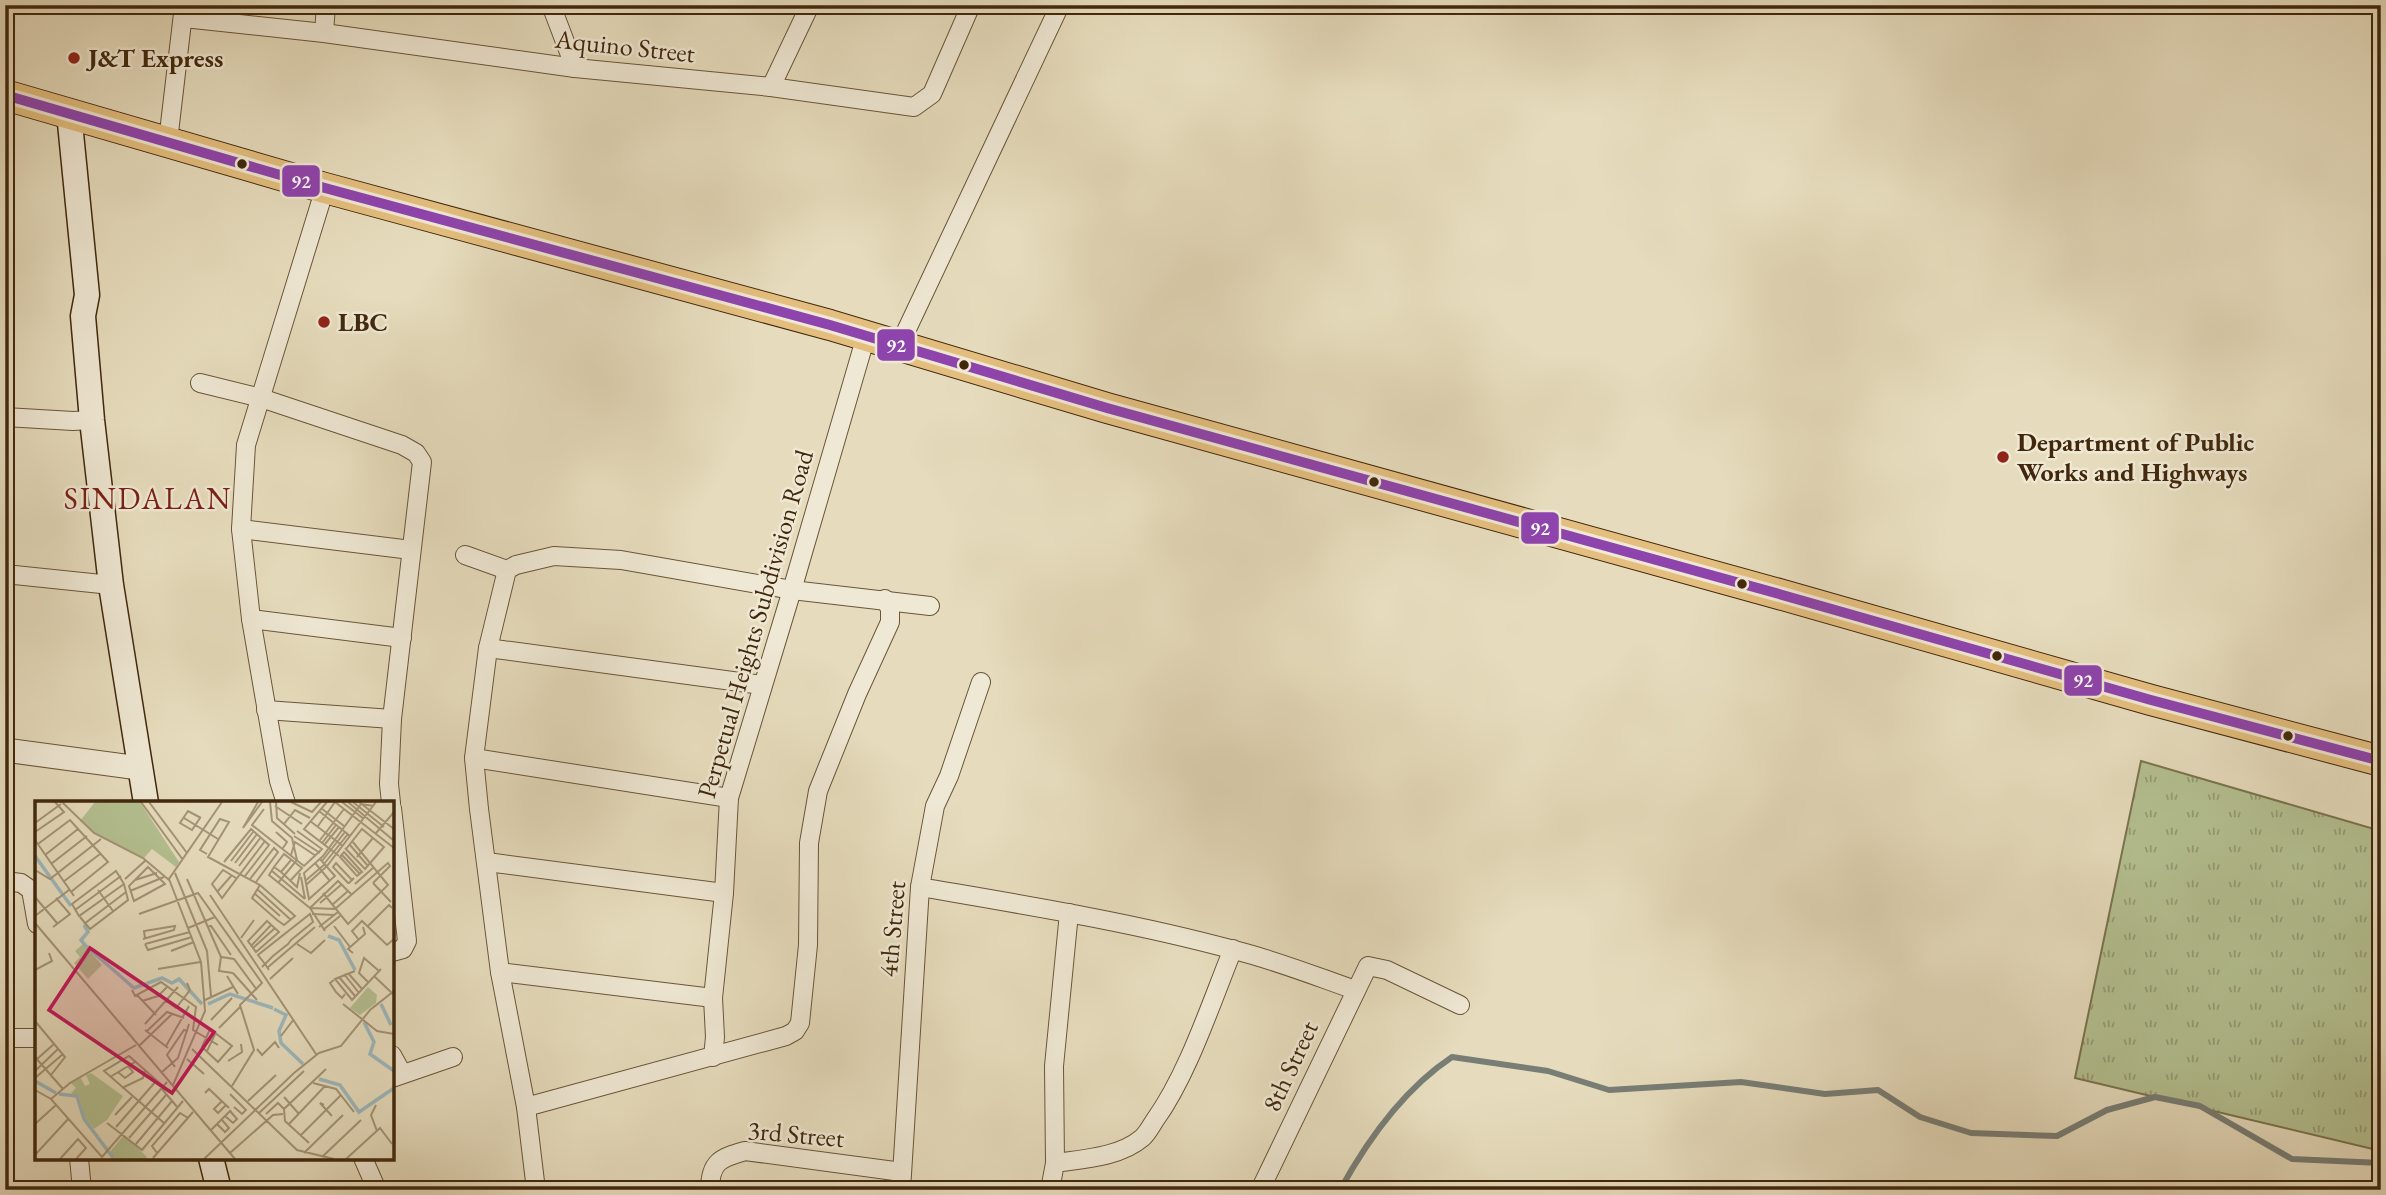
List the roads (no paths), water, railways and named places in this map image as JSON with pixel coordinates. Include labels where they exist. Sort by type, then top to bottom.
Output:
[{"type":"highway","points":[[5,95],[325,188],[567,252],[866,336],[1125,413],[2151,700],[2381,761]]},
{"type":"main road","points":[[62,111],[64,246],[71,298],[82,316],[111,585],[146,801]]},
{"type":"main road","points":[[212,1160],[219,1190]]},
{"type":"street","points":[[324,33],[326,5]]},
{"type":"street","points":[[551,5],[575,68]]},
{"type":"street","points":[[771,87],[810,5]]},
{"type":"street","name":"Aquino Street","points":[[184,11],[575,68],[771,87],[914,107],[932,94],[971,5]]},
{"type":"street","points":[[899,346],[1060,5]]},
{"type":"street","points":[[168,141],[184,11]]},
{"type":"street","points":[[285,801],[279,781],[251,619],[241,529],[246,445],[325,188]]},
{"type":"street","name":"Perpetual Heights Subdivision Road","points":[[713,1056],[716,1037],[713,998],[724,893],[729,798],[866,336]]},
{"type":"street","points":[[200,383],[261,398],[402,445],[416,453],[422,462],[392,719],[389,783],[391,801]]},
{"type":"street","points":[[5,416],[92,420]]},
{"type":"street","points":[[241,529],[411,550]]},
{"type":"street","points":[[465,555],[507,570]]},
{"type":"street","points":[[536,1190],[526,1107],[500,972],[474,758],[488,648],[507,570],[516,565],[554,556],[621,560],[792,590],[930,606]]},
{"type":"street","points":[[5,574],[111,585]]},
{"type":"street","points":[[526,1107],[795,1031],[800,1023],[808,945],[809,843],[818,791],[857,694],[890,622],[890,609],[885,599]]},
{"type":"street","points":[[251,619],[402,638]]},
{"type":"street","points":[[488,648],[762,685]]},
{"type":"street","name":"4th Street","points":[[901,1181],[920,887],[935,806],[949,776],[981,682]]},
{"type":"street","points":[[266,710],[392,719]]},
{"type":"street","points":[[5,750],[139,768]]},
{"type":"street","points":[[474,758],[729,798]]},
{"type":"street","points":[[394,824],[407,942],[403,949],[394,951]]},
{"type":"street","points":[[487,862],[724,893]]},
{"type":"street","points":[[5,881],[21,883],[31,890],[35,913]]},
{"type":"street","points":[[920,887],[1069,914],[1233,949],[1355,990]]},
{"type":"street","points":[[1050,1190],[1055,1163],[1054,1066],[1069,914]]},
{"type":"street","points":[[1055,1163],[1096,1157],[1143,1138],[1163,1109],[1178,1080],[1233,949]]},
{"type":"street","name":"8th Street","points":[[1260,1190],[1368,965],[1387,970],[1460,1005]]},
{"type":"street","points":[[500,972],[713,998]]},
{"type":"street","points":[[5,1038],[35,1038]]},
{"type":"street","points":[[397,1076],[453,1057]]},
{"type":"street","name":"3rd Street","points":[[709,1190],[710,1174],[724,1156],[745,1152],[901,1181]]},
{"type":"street","points":[[79,1160],[82,1190]]},
{"type":"street","points":[[364,1160],[377,1190]]},
{"type":"waterway","points":[[1340,1190],[1388,1116],[1418,1084],[1452,1057],[1548,1071],[1609,1090],[1741,1082],[1825,1094],[1878,1090],[1920,1117],[1971,1133],[2057,1136],[2107,1110],[2155,1097],[2200,1106],[2292,1159],[2381,1163]]},
{"type":"place","name":"J&T Express","points":[[74,58]]},
{"type":"place","name":"LBC","points":[[324,322]]},
{"type":"place","name":"Department of Public Works and Highways","points":[[2003,457]]},
{"type":"district","name":"SINDALAN","points":[[148,498]]}]
